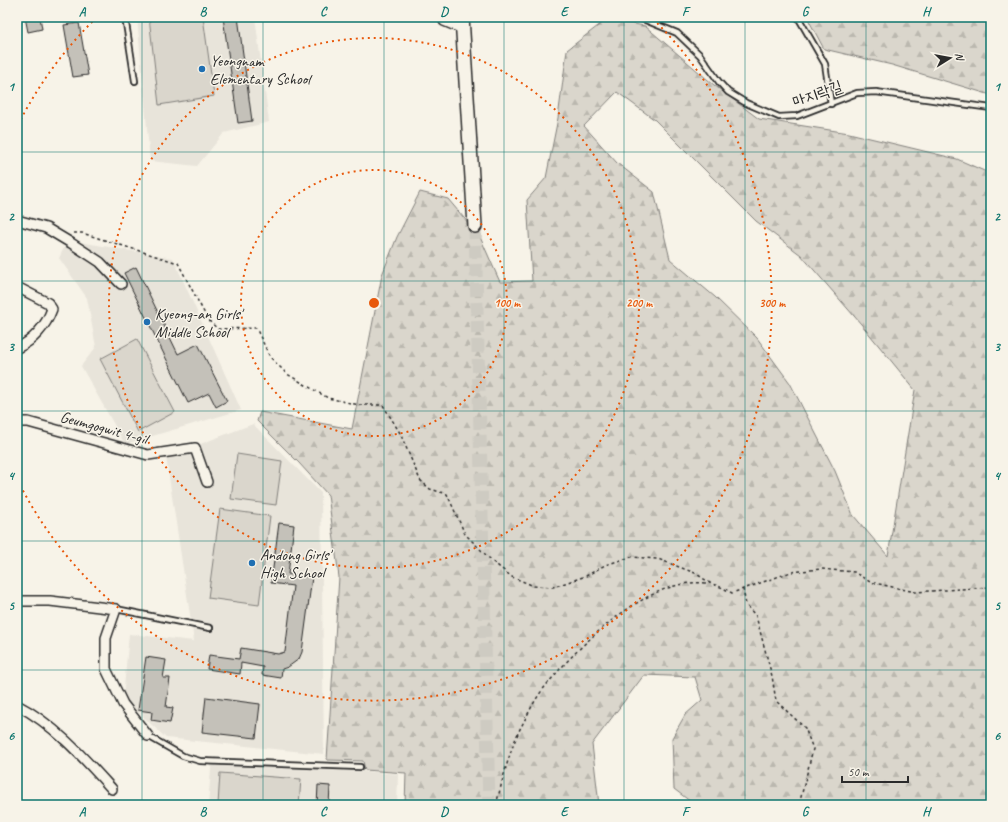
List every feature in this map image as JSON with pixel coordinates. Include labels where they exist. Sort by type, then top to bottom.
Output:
[{"type":"street","points":[[443,17],[444,21],[463,23],[475,226]]},
{"type":"street","points":[[17,220],[46,228],[71,243],[100,262],[121,284]]},
{"type":"street","points":[[17,287],[48,303],[52,309],[37,334],[30,341],[17,348]]},
{"type":"street","name":"Geumgogwit 4-gil","points":[[17,422],[28,422],[148,455],[195,448],[207,482]]},
{"type":"street","points":[[17,601],[50,601],[116,609],[106,638],[106,669],[123,704],[148,736]]},
{"type":"street","points":[[17,705],[26,710],[72,746],[112,789]]},
{"type":"lane","points":[[125,17],[135,81]]},
{"type":"lane","name":"마지락길","points":[[638,17],[677,33],[700,55],[728,92],[746,103],[779,117],[797,116],[858,93],[876,92],[991,108]]},
{"type":"lane","points":[[798,17],[825,64],[831,104]]},
{"type":"lane","points":[[116,609],[210,628]]},
{"type":"lane","points":[[148,736],[183,756],[200,761],[360,767]]},
{"type":"path","points":[[68,234],[82,233],[178,262],[208,320],[218,329],[256,328],[270,357],[287,374],[328,398],[359,405],[383,404],[400,433],[420,480],[430,489],[447,494],[465,534],[493,562],[512,577],[534,586],[553,587],[586,576],[605,565],[631,557],[658,559],[694,573],[710,583],[732,593],[791,572],[821,569],[854,572],[870,582],[915,592],[991,587]]},
{"type":"path","points":[[496,805],[512,749],[520,728],[543,689],[570,659],[611,621],[634,604],[670,587],[684,583],[710,583]]},
{"type":"path","points":[[743,589],[746,605],[756,616],[772,676],[776,701],[805,728],[813,749],[799,805]]},
{"type":"shaded area","name":"Yeongnam Elementary School","points":[[137,17],[255,17],[269,122],[224,133],[197,166],[150,161]]},
{"type":"shaded area","name":"Kyeong-an Girls' Middle School","points":[[68,240],[173,258],[241,410],[125,444],[81,366],[96,347],[87,298],[59,258]]},
{"type":"shaded area","name":"Andong Girls' High School","points":[[253,424],[321,493],[324,754],[166,738],[123,698],[129,634],[194,641],[166,457]]},
{"type":"shaded area","points":[[212,758],[398,774],[397,805],[208,805]]},
{"type":"green space","points":[[149,17],[203,17],[214,96],[159,105]]},
{"type":"green space","points":[[807,17],[991,17],[991,95],[892,65],[824,49]]},
{"type":"green space","points":[[607,19],[645,26],[714,85],[759,119],[849,133],[957,159],[991,174],[991,805],[695,805],[674,789],[672,738],[685,715],[702,700],[695,677],[644,675],[592,744],[599,805],[405,805],[406,773],[365,770],[363,761],[327,760],[339,577],[328,495],[299,463],[257,421],[260,412],[352,429],[382,275],[397,237],[420,192],[448,199],[480,237],[500,282],[532,281],[527,200],[546,178],[558,118],[567,50]],"holes":[[[617,92],[655,120],[756,221],[801,255],[861,324],[915,390],[888,556],[853,515],[835,471],[790,383],[757,338],[715,297],[670,259],[654,192],[617,163],[584,126]]]},
{"type":"green space","points":[[137,339],[175,412],[138,432],[100,359]]},
{"type":"green space","points":[[237,454],[282,461],[276,505],[231,499]]},
{"type":"green space","points":[[220,509],[270,516],[259,605],[208,598]]},
{"type":"green space","points":[[220,773],[301,779],[299,805],[218,805]]},
{"type":"building","points":[[25,17],[40,17],[42,29],[28,32]]},
{"type":"building","points":[[223,17],[238,17],[252,121],[238,123]]},
{"type":"building","points":[[79,23],[88,75],[73,77],[64,25]]},
{"type":"building","points":[[136,267],[178,354],[198,344],[227,401],[216,407],[209,393],[188,403],[124,273]]},
{"type":"building","points":[[279,523],[294,525],[288,574],[312,577],[302,652],[299,659],[288,667],[282,669],[281,678],[262,675],[263,667],[241,663],[240,674],[207,669],[209,655],[239,659],[241,648],[278,654],[285,652],[293,586],[271,583]]},
{"type":"building","points":[[146,657],[166,660],[163,678],[170,678],[166,707],[173,708],[170,723],[151,720],[152,712],[138,710]]},
{"type":"building","points":[[206,697],[260,704],[256,738],[202,732]]},
{"type":"building","points":[[318,785],[330,786],[329,805],[317,805]]},
{"type":"tunnel","points":[[475,226],[489,805]]},
{"type":"place","name":"Yeongnam Elementary School","points":[[202,69]]},
{"type":"place","name":"Kyeong-an Girls' Middle School","points":[[147,322]]},
{"type":"place","name":"Andong Girls' High School","points":[[252,563]]}]
